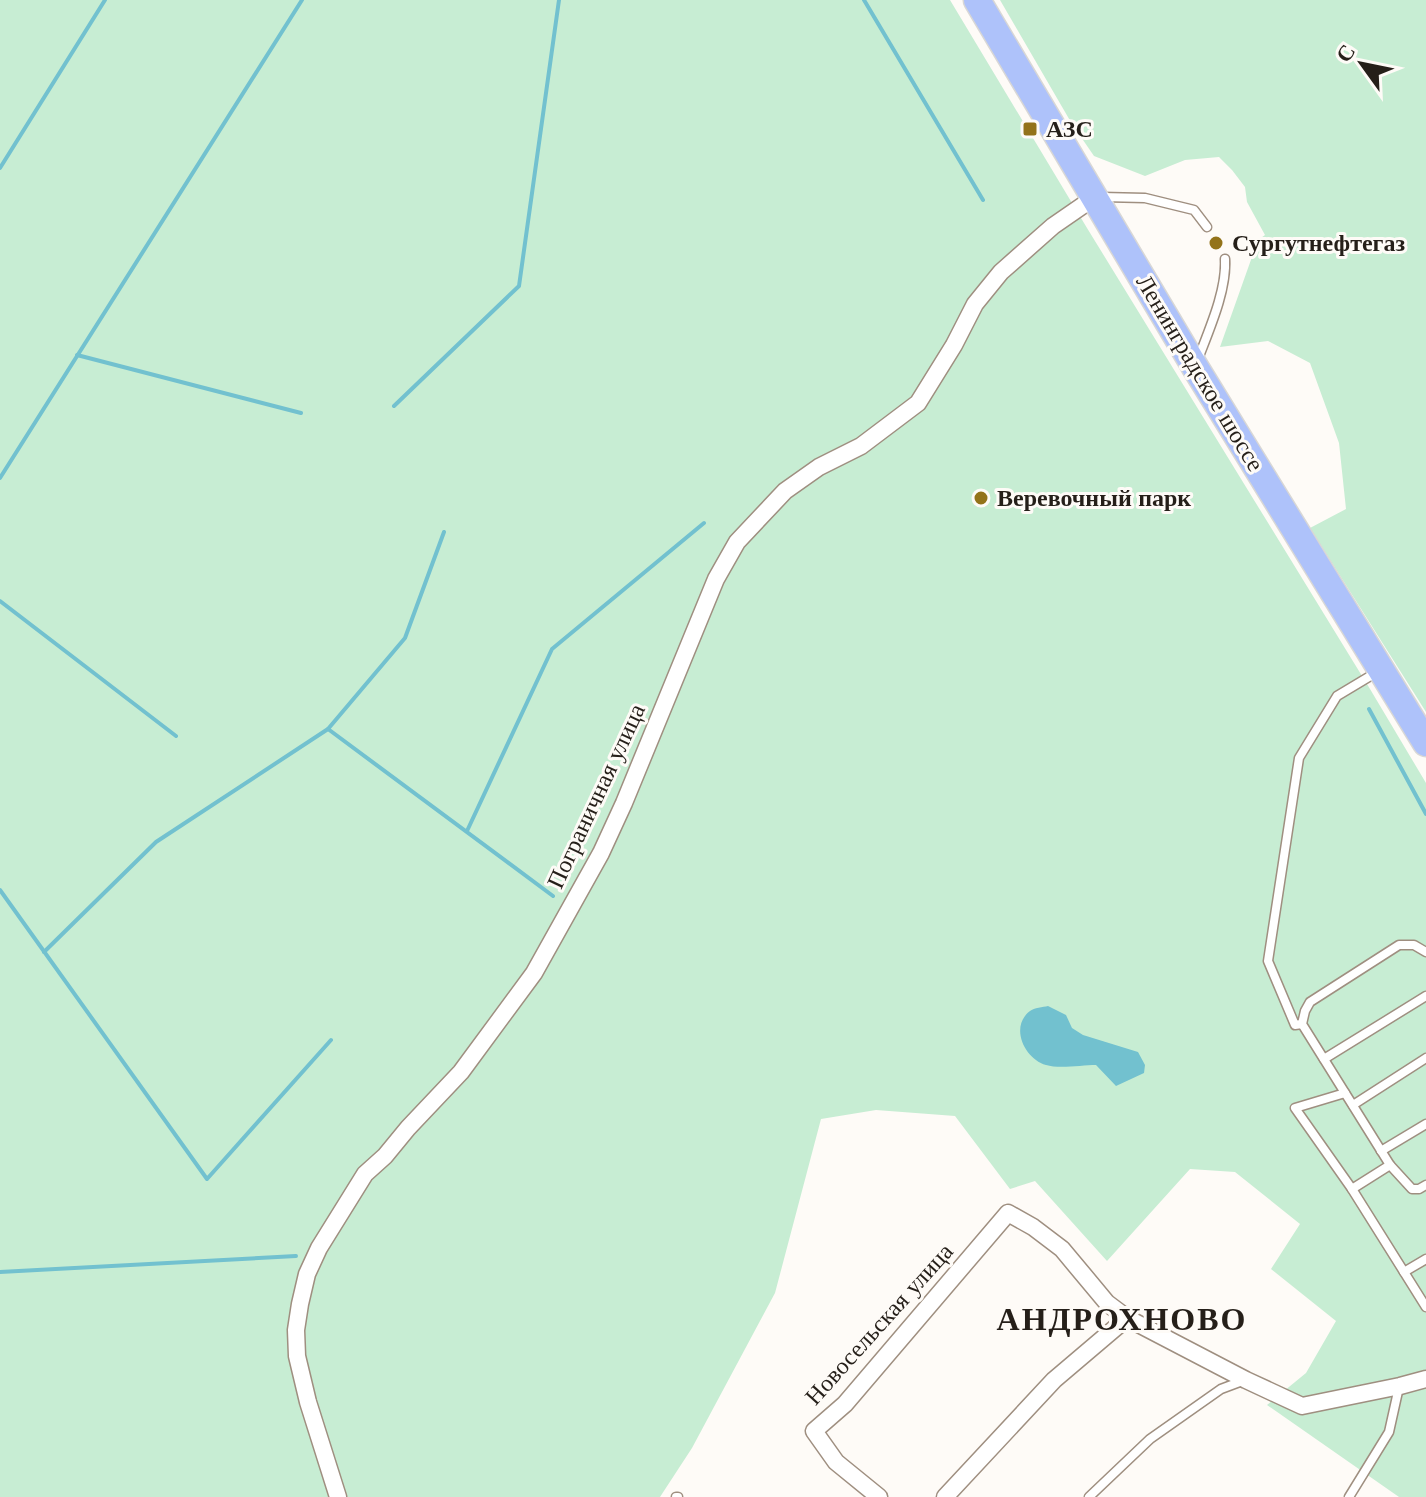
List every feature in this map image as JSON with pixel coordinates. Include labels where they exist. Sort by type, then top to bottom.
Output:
[{"type":"highway","name":"Ленинградское шоссе","points":[[977,0],[1195,367],[1426,743]]},
{"type":"street","name":"Пограничная улица","points":[[338,1497],[297,1356],[296,1330],[300,1304],[307,1274],[319,1248],[365,1174],[461,1072],[534,973],[601,853],[716,579],[737,542],[785,491],[811,472],[861,446],[918,403],[975,304],[1001,272],[1053,226],[1095,197]]},
{"type":"street","name":"Новосельская улица","points":[[879,1497],[836,1462],[814,1431],[845,1404],[1008,1213],[1062,1249],[1107,1303],[1127,1318]]},
{"type":"street","points":[[945,1497],[1054,1380],[1127,1318],[1302,1406],[1426,1379]]},
{"type":"lane","points":[[1095,197],[1145,198],[1194,210],[1207,227]]},
{"type":"lane","points":[[1195,367],[1211,325],[1225,272],[1225,259]]},
{"type":"lane","points":[[1302,1024],[1295,1025],[1268,961],[1299,758],[1337,696],[1381,670]]},
{"type":"lane","points":[[1426,952],[1414,945],[1399,945],[1310,1002],[1302,1024],[1390,1165],[1412,1189],[1426,1185]]},
{"type":"lane","points":[[1324,1059],[1426,996]]},
{"type":"lane","points":[[1353,1105],[1426,1058]]},
{"type":"lane","points":[[1345,1093],[1295,1108],[1352,1189],[1426,1307]]},
{"type":"lane","points":[[1381,1151],[1426,1124]]},
{"type":"lane","points":[[1352,1189],[1390,1165]]},
{"type":"lane","points":[[1404,1272],[1426,1259]]},
{"type":"lane","points":[[1089,1497],[1150,1439],[1221,1389],[1246,1380]]},
{"type":"lane","points":[[1349,1497],[1389,1432],[1400,1386]]},
{"type":"green space","points":[[0,0],[950,0],[1426,783],[1426,1497],[1399,1497],[1267,1405],[1306,1373],[1336,1321],[1271,1269],[1300,1224],[1235,1172],[1190,1169],[1107,1261],[1035,1181],[1010,1189],[955,1116],[876,1110],[821,1119],[775,1293],[692,1448],[660,1497],[0,1497]]},
{"type":"green space","points":[[1000,0],[1426,0],[1426,712],[1310,528],[1346,509],[1339,443],[1310,363],[1268,341],[1220,347],[1258,240],[1265,235],[1247,202],[1245,187],[1219,157],[1185,160],[1145,176],[1094,156]]},
{"type":"water","points":[[1048,1006],[1066,1015],[1072,1028],[1083,1035],[1138,1052],[1145,1065],[1144,1073],[1116,1086],[1096,1065],[1057,1067],[1038,1062],[1022,1042],[1021,1025],[1030,1011]]},
{"type":"waterway","points":[[0,168],[105,0]]},
{"type":"waterway","points":[[0,478],[302,0]]},
{"type":"waterway","points":[[394,406],[519,286],[559,0]]},
{"type":"waterway","points":[[864,0],[983,200]]},
{"type":"waterway","points":[[77,355],[301,413]]},
{"type":"waterway","points":[[467,831],[552,649],[704,523]]},
{"type":"waterway","points":[[44,952],[156,842],[328,729],[405,638],[444,532]]},
{"type":"waterway","points":[[0,601],[176,736]]},
{"type":"waterway","points":[[1369,709],[1426,814]]},
{"type":"waterway","points":[[328,729],[553,896]]},
{"type":"waterway","points":[[0,890],[207,1179],[331,1040]]},
{"type":"waterway","points":[[0,1272],[296,1256]]},
{"type":"place","name":"АЗС","points":[[1030,129]]},
{"type":"place","name":"Сургутнефтегаз","points":[[1216,243]]},
{"type":"place","name":"Веревочный парк","points":[[981,498]]},
{"type":"district","name":"АНДРОХНОВО","points":[[1122,1319]]}]
